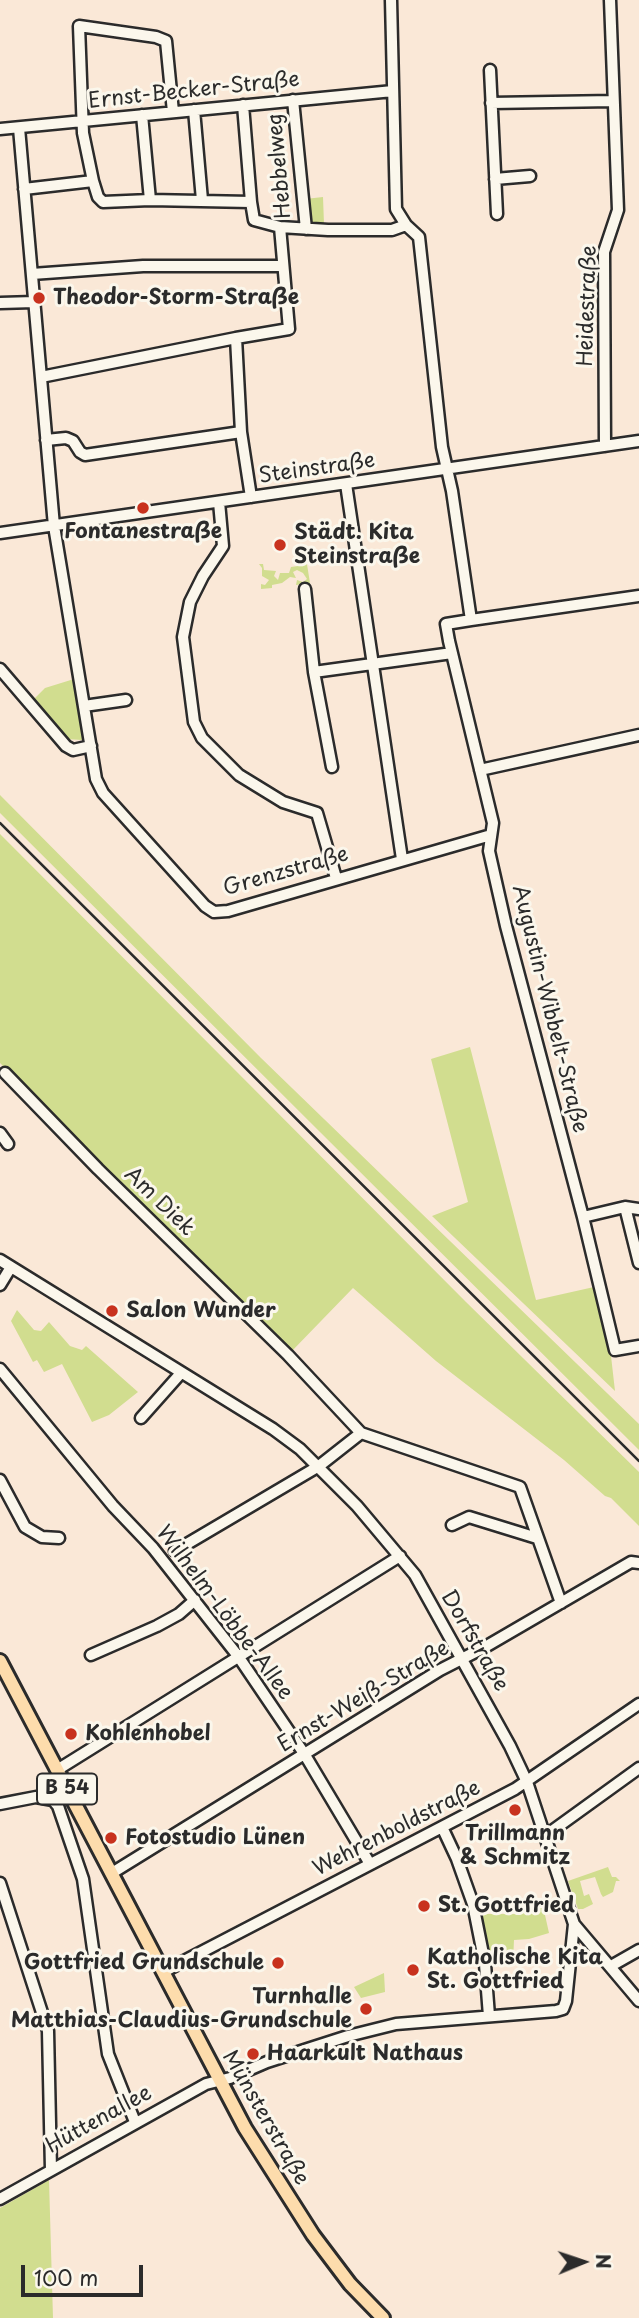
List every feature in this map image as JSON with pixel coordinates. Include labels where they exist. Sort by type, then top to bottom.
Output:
[{"type":"main road","name":"Münsterstraße","points":[[0,1661],[259,2151],[313,2235],[350,2284],[383,2318]]},
{"type":"street","points":[[391,0],[396,209],[406,225],[419,237],[442,447],[456,515],[471,620],[639,596]]},
{"type":"street","name":"Heidestraße","points":[[605,446],[604,252],[618,210],[610,0]]},
{"type":"street","points":[[24,188],[93,181],[83,133],[79,26],[156,37],[166,41],[173,112]]},
{"type":"street","points":[[490,70],[497,214]]},
{"type":"street","name":"Ernst-Becker-Straße","points":[[0,129],[393,91]]},
{"type":"street","name":"Hebbelweg","points":[[293,100],[306,229]]},
{"type":"street","points":[[491,103],[613,101]]},
{"type":"street","name":"Hebbelweg","points":[[243,105],[254,220],[280,227],[306,229],[392,230],[406,225]]},
{"type":"street","points":[[194,110],[202,200]]},
{"type":"street","points":[[142,115],[150,200]]},
{"type":"street","name":"Grenzstraße","points":[[19,128],[54,526],[96,779],[103,793],[205,906],[215,912],[228,911],[491,835]]},
{"type":"street","points":[[495,179],[530,176]]},
{"type":"street","name":"Hebbelweg","points":[[93,181],[98,197],[103,202],[251,202]]},
{"type":"street","points":[[41,377],[289,329],[280,227]]},
{"type":"street","points":[[32,274],[143,266],[283,265]]},
{"type":"street","points":[[0,303],[34,302]]},
{"type":"street","points":[[236,338],[242,432],[251,497]]},
{"type":"street","points":[[46,440],[66,438],[73,441],[85,455],[242,432]]},
{"type":"street","name":"Steinstraße","points":[[0,533],[639,442]]},
{"type":"street","points":[[346,484],[402,859]]},
{"type":"street","points":[[219,502],[223,546],[203,576],[190,603],[183,637],[194,722],[202,738],[239,775],[282,802],[317,813],[336,878]]},
{"type":"street","points":[[305,589],[314,672],[332,767]]},
{"type":"street","name":"Augustin-Wibbelt-Straße","points":[[471,620],[446,624],[493,823],[489,851],[504,916],[615,1350],[639,1346]]},
{"type":"street","points":[[314,672],[452,653]]},
{"type":"street","points":[[0,669],[66,746],[73,750],[91,746]]},
{"type":"street","points":[[84,706],[126,700]]},
{"type":"street","points":[[480,770],[639,735]]},
{"type":"street","name":"Am Diek","points":[[5,1073],[98,1169],[288,1355],[361,1433]]},
{"type":"street","points":[[0,1133],[8,1144]]},
{"type":"street","points":[[625,1207],[639,1263]]},
{"type":"street","points":[[583,1217],[625,1207],[639,1209]]},
{"type":"street","name":"Dorfstraße","points":[[0,1260],[273,1429],[318,1466],[357,1506],[415,1575],[498,1723],[527,1782],[574,1924],[639,2001]]},
{"type":"street","points":[[0,1285],[11,1267]]},
{"type":"street","name":"Wilhelm-Löbbe-Allee","points":[[0,1369],[113,1506],[153,1548],[238,1656],[305,1755],[370,1864]]},
{"type":"street","points":[[141,1418],[181,1373]]},
{"type":"street","points":[[175,1551],[318,1466],[361,1433],[520,1487],[561,1603]]},
{"type":"street","points":[[0,1480],[25,1527],[42,1537],[59,1538]]},
{"type":"street","points":[[452,1525],[469,1517],[537,1538]]},
{"type":"street","points":[[57,1770],[400,1556]]},
{"type":"street","name":"Ernst-Weiß-Straße","points":[[112,1873],[440,1671],[631,1562],[639,1563]]},
{"type":"street","points":[[91,1656],[157,1626],[179,1614],[195,1600]]},
{"type":"street","name":"Wehrenboldstraße","points":[[163,1972],[527,1782],[639,1704]]},
{"type":"street","points":[[545,1836],[639,1768]]},
{"type":"street","points":[[0,1804],[36,1797],[53,1800],[58,1806],[83,1879],[108,2054],[135,2122]]},
{"type":"street","points":[[442,1827],[473,1904],[485,1964],[489,2016]]},
{"type":"street","points":[[0,1883],[48,2031],[51,2169]]},
{"type":"street","name":"Hüttenallee","points":[[0,2199],[206,2084],[311,2048],[372,2030],[418,2021],[564,2008],[574,1924]]},
{"type":"street","points":[[611,1966],[639,1950]]},
{"type":"green space","points":[[323,197],[324,224],[312,225],[308,223],[305,199]]},
{"type":"green space","points":[[305,552],[310,583],[296,585],[297,580],[303,582],[307,579],[297,570],[293,572],[296,578],[290,577],[282,583],[272,585],[272,588],[261,589],[261,584],[265,585],[269,580],[262,576],[259,564],[263,564],[264,570],[276,571],[274,576],[278,580],[280,573],[289,573],[291,567],[298,566],[299,553]]},
{"type":"green space","points":[[74,679],[82,740],[65,739],[31,702],[45,688]]},
{"type":"green space","points":[[0,795],[261,1058],[639,1424],[639,1450],[0,813]]},
{"type":"green space","points":[[0,834],[639,1472],[639,1526],[611,1498],[605,1496],[564,1460],[436,1361],[353,1288],[290,1353],[0,1063]]},
{"type":"green space","points":[[470,1047],[536,1300],[594,1287],[611,1356],[615,1391],[432,1216],[468,1202],[431,1059]]},
{"type":"green space","points":[[17,1310],[34,1330],[41,1331],[49,1322],[70,1346],[82,1350],[86,1346],[138,1392],[109,1415],[92,1422],[62,1364],[44,1372],[37,1360],[33,1362],[11,1321]]},
{"type":"green space","points":[[608,1867],[612,1877],[620,1881],[616,1881],[613,1892],[603,1897],[595,1877],[580,1881],[584,1896],[589,1894],[593,1904],[578,1909],[568,1881]]},
{"type":"green space","points":[[543,1906],[549,1933],[514,1940],[513,1962],[492,1962],[481,1914],[521,1914]]},
{"type":"green space","points":[[384,1973],[385,1992],[361,1998],[354,1987]]},
{"type":"green space","points":[[49,2180],[53,2318],[0,2318],[0,2208]]},
{"type":"railway","points":[[0,823],[639,1461]]},
{"type":"place","name":"Theodor-Storm-Straße","points":[[39,298]]},
{"type":"place","name":"Fontanestraße","points":[[143,508]]},
{"type":"place","name":"Städt. Kita Steinstraße","points":[[280,545]]},
{"type":"place","name":"Salon Wunder","points":[[112,1311]]},
{"type":"place","name":"Kohlenhobel","points":[[71,1734]]},
{"type":"place","name":"Trillmann & Schmitz","points":[[515,1810]]},
{"type":"place","name":"Fotostudio Lünen","points":[[111,1838]]},
{"type":"place","name":"St. Gottfried","points":[[424,1906]]},
{"type":"place","name":"Gottfried Grundschule","points":[[278,1963]]},
{"type":"place","name":"Katholische Kita St. Gottfried","points":[[413,1970]]},
{"type":"place","name":"Turnhalle Matthias-Claudius-Grundschule","points":[[366,2009]]},
{"type":"place","name":"Haarkult Nathaus","points":[[253,2054]]}]
